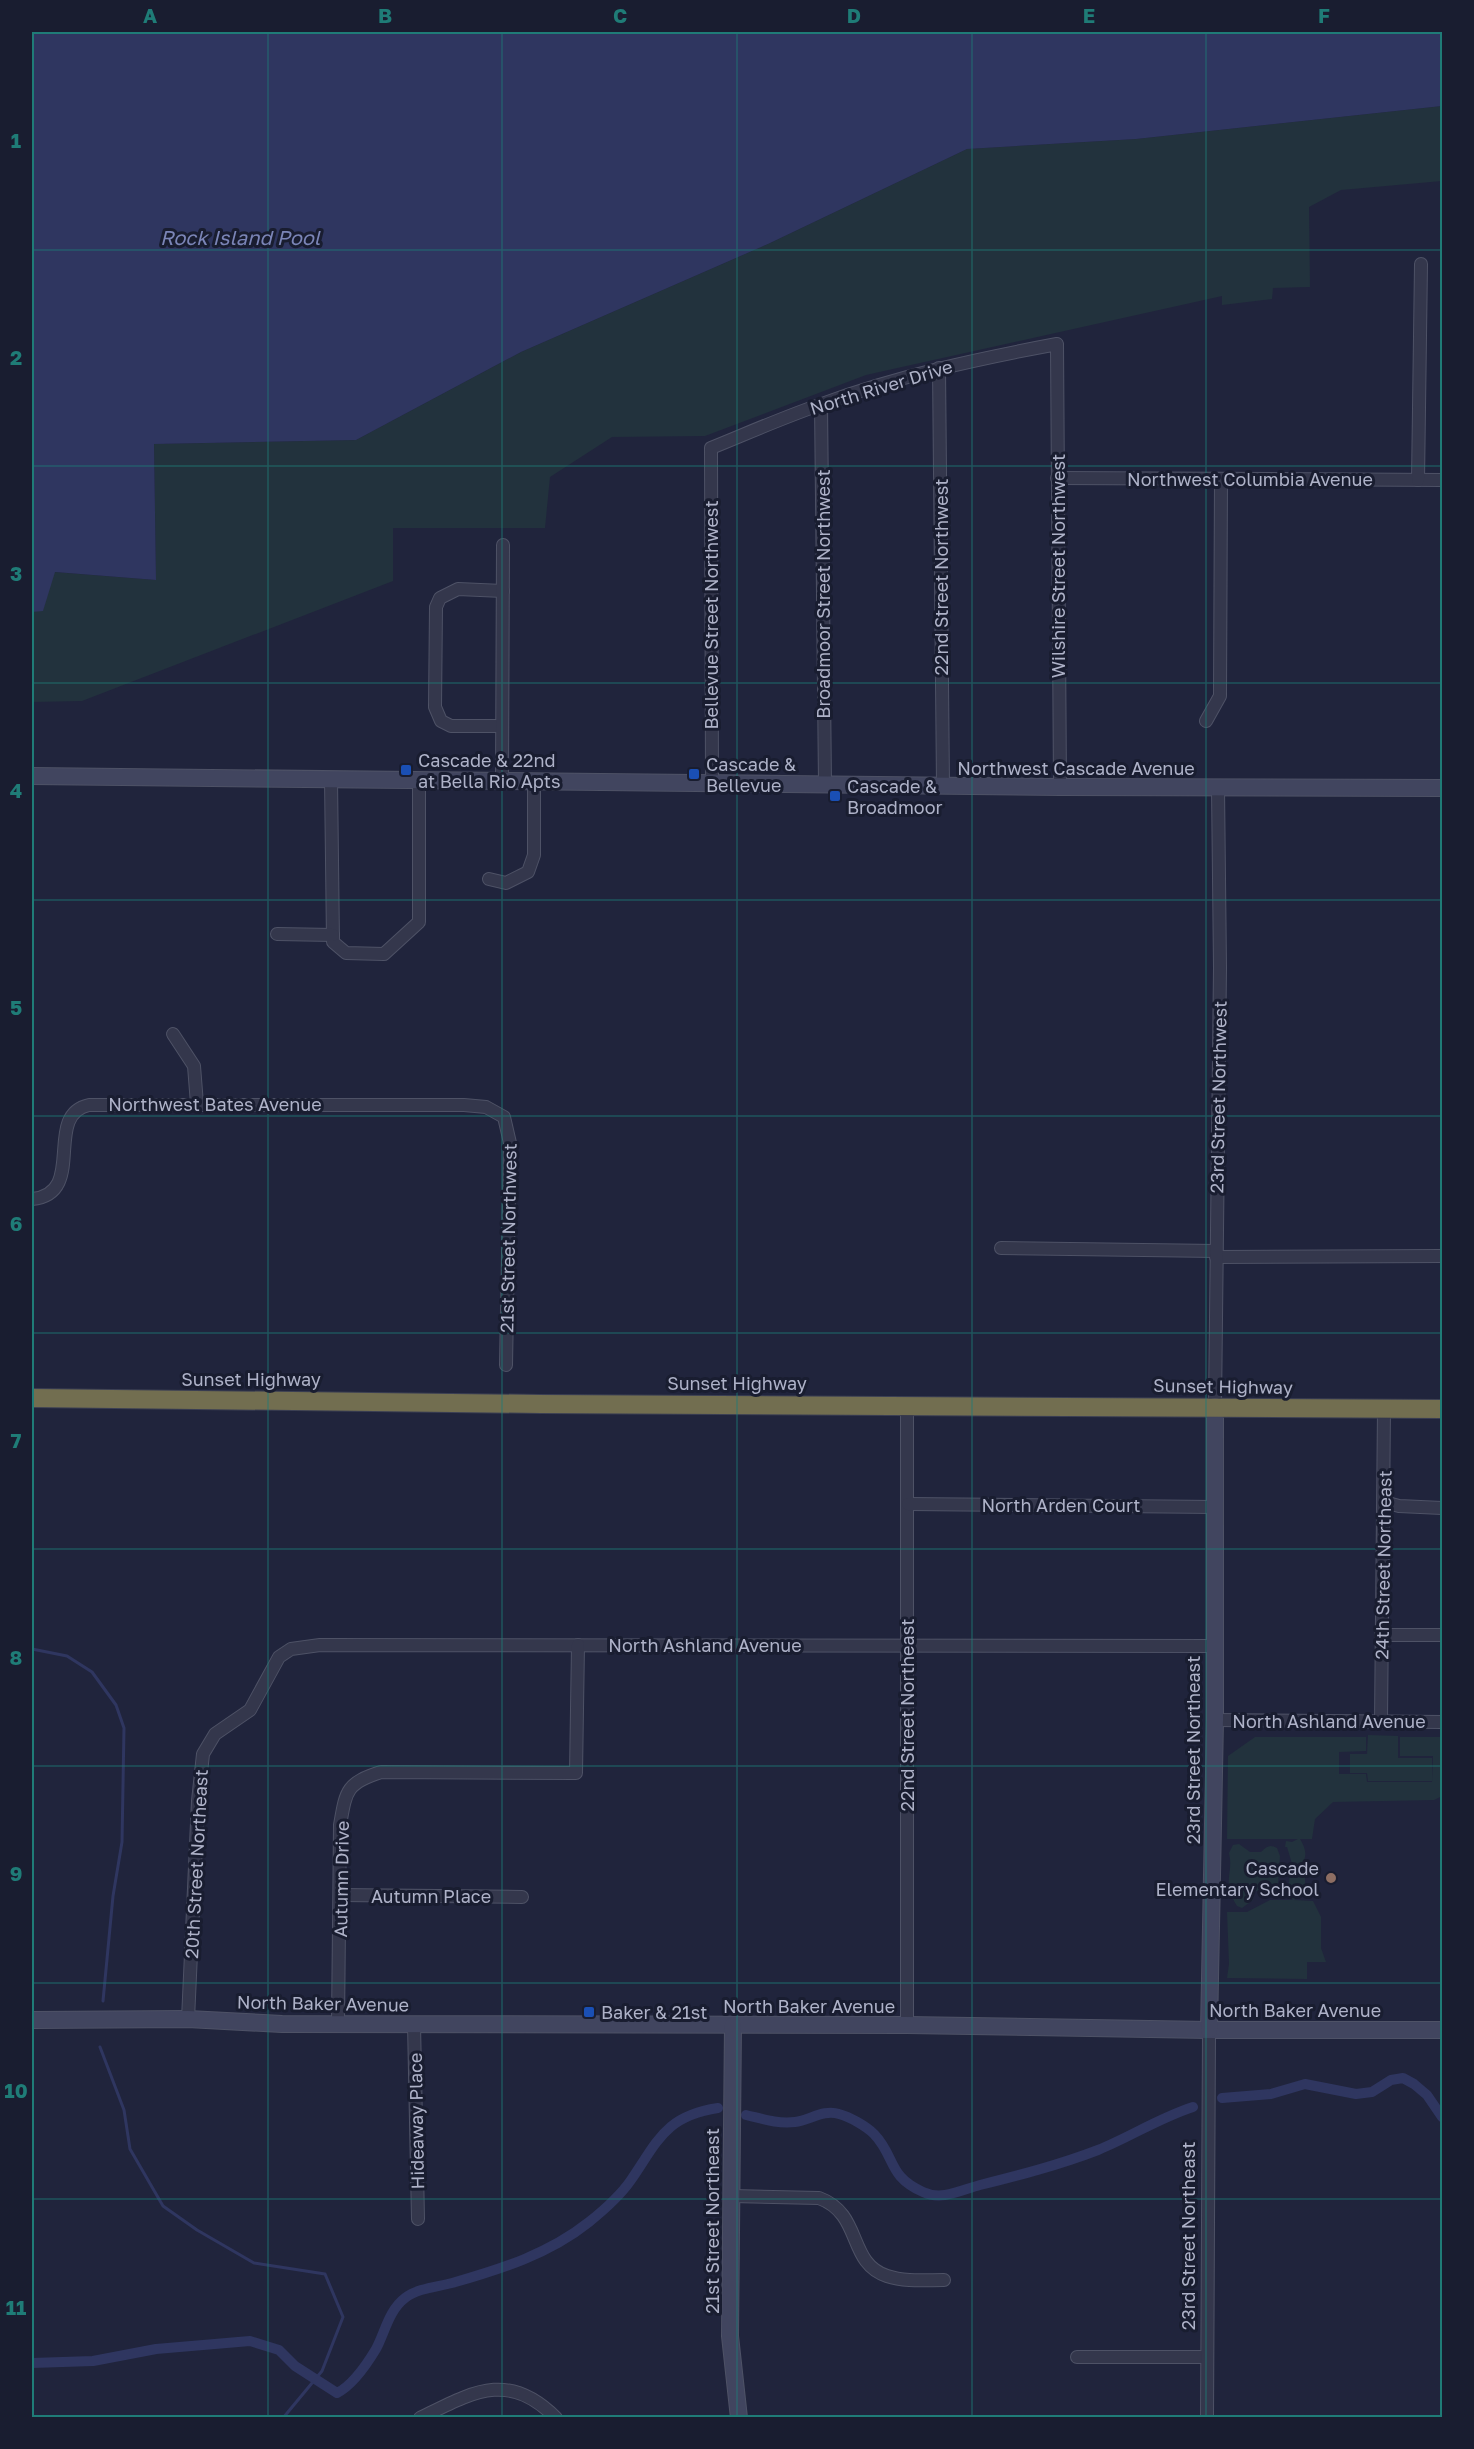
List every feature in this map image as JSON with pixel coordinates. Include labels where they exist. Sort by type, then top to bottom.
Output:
[{"type":"highway","name":"Sunset Highway","points":[[32,1398],[541,1404],[1443,1409]]},
{"type":"street","points":[[1418,480],[1421,264]]},
{"type":"street","name":"North River Drive","points":[[711,448],[821,404],[939,368],[1057,344]]},
{"type":"street","name":"Wilshire Street Northwest","points":[[1057,344],[1060,788]]},
{"type":"street","name":"22nd Street Northwest","points":[[939,368],[943,786]]},
{"type":"street","name":"Broadmoor Street Northwest","points":[[821,404],[825,784]]},
{"type":"street","name":"Bellevue Street Northwest","points":[[711,448],[712,782]]},
{"type":"street","name":"Northwest Columbia Avenue","points":[[1057,478],[1443,480]]},
{"type":"street","points":[[1206,721],[1220,696],[1221,479]]},
{"type":"street","points":[[502,780],[503,545]]},
{"type":"street","points":[[502,726],[451,726],[441,721],[435,707],[436,607],[440,598],[458,590],[503,591]]},
{"type":"street","name":"Northwest Cascade Avenue","points":[[32,776],[712,782],[1060,788],[1443,788]]},
{"type":"street","points":[[331,779],[333,942],[346,953],[384,954],[419,922],[419,779]]},
{"type":"street","points":[[489,879],[506,883],[528,872],[534,855],[534,780]]},
{"type":"street","name":"23rd Street Northwest","points":[[1215,1406],[1220,968],[1218,788]]},
{"type":"street","points":[[277,934],[333,935]]},
{"type":"street","points":[[173,1034],[194,1066],[197,1104]]},
{"type":"street","name":"Northwest Bates Avenue","points":[[32,1199],[48,1194],[61,1176],[66,1128],[69,1119],[82,1106],[98,1104],[464,1105]]},
{"type":"street","name":"21st Street Northwest","points":[[464,1105],[486,1107],[499,1113],[504,1117],[509,1133],[506,1365]]},
{"type":"street","points":[[1000,1248],[1216,1254],[1443,1256]]},
{"type":"street","name":"22nd Street Northeast","points":[[907,1405],[907,2025]]},
{"type":"street","name":"23rd Street Northeast","points":[[1207,2418],[1209,2030],[1215,1720],[1215,1406]]},
{"type":"street","name":"24th Street Northeast","points":[[1381,1721],[1384,1409]]},
{"type":"street","points":[[1384,1502],[1399,1506],[1443,1508]]},
{"type":"street","name":"North Arden Court","points":[[908,1504],[1214,1507]]},
{"type":"street","points":[[1381,1635],[1443,1635]]},
{"type":"street","name":"Autumn Drive","points":[[338,2023],[340,1825],[345,1797],[358,1779],[381,1772],[576,1773],[578,1645]]},
{"type":"street","name":"North Ashland Avenue","points":[[234,1722],[250,1710],[279,1657],[291,1649],[304,1646],[1214,1646]]},
{"type":"street","name":"North Ashland Avenue","points":[[1215,1720],[1443,1722]]},
{"type":"street","name":"20th Street Northeast","points":[[188,2019],[200,1770],[208,1742],[215,1734],[234,1722]]},
{"type":"street","name":"Autumn Place","points":[[340,1895],[522,1897]]},
{"type":"street","name":"North Baker Avenue","points":[[32,2020],[188,2019],[282,2024],[907,2025],[1209,2030],[1443,2030]]},
{"type":"street","name":"Hideaway Place","points":[[414,2024],[418,2218]]},
{"type":"street","name":"21st Street Northeast","points":[[733,2025],[730,2336],[739,2418]]},
{"type":"street","points":[[732,2196],[819,2198],[831,2202],[850,2224],[867,2264],[874,2270],[898,2279],[944,2280]]},
{"type":"street","points":[[1077,2357],[1207,2357]]},
{"type":"street","points":[[420,2418],[455,2400],[485,2391],[505,2389],[524,2392],[543,2404],[556,2418]]},
{"type":"shaded area","points":[[1442,106],[1442,181],[1341,190],[1309,207],[1310,287],[1273,288],[1272,299],[1222,305],[1222,296],[866,375],[705,436],[612,437],[550,477],[545,528],[393,528],[393,581],[82,701],[32,702],[32,612],[43,610],[54,572],[156,580],[154,444],[356,440],[521,352],[768,244],[967,149],[1136,139]]},
{"type":"shaded area","points":[[1368,1735],[1398,1736],[1398,1758],[1432,1758],[1432,1781],[1368,1781],[1367,1773],[1350,1773],[1350,1754],[1367,1754]]},
{"type":"shaded area","points":[[1255,1737],[1366,1737],[1366,1751],[1339,1752],[1339,1774],[1366,1774],[1367,1782],[1432,1782],[1433,1756],[1400,1756],[1400,1737],[1442,1737],[1442,1796],[1434,1800],[1333,1802],[1315,1819],[1312,1839],[1300,1839],[1305,1851],[1302,1863],[1305,1870],[1305,1893],[1294,1900],[1313,1901],[1321,1917],[1321,1948],[1326,1962],[1307,1962],[1307,1979],[1227,1978],[1229,1964],[1227,1912],[1247,1912],[1270,1900],[1293,1900],[1282,1892],[1289,1882],[1290,1871],[1293,1867],[1287,1847],[1285,1847],[1286,1841],[1292,1842],[1298,1839],[1227,1839],[1228,1756]]},
{"type":"shaded area","points":[[1239,1844],[1250,1852],[1261,1852],[1272,1846],[1277,1848],[1280,1856],[1278,1884],[1255,1892],[1253,1900],[1242,1908],[1237,1906],[1232,1897],[1229,1884],[1229,1853],[1233,1845]]},
{"type":"water","name":"Rock Island Pool","points":[[32,32],[1442,32],[1442,106],[1136,139],[967,149],[768,244],[521,352],[356,440],[154,444],[156,580],[55,572],[43,611],[32,612]]},
{"type":"waterway","points":[[32,1649],[67,1656],[92,1672],[116,1705],[124,1728],[122,1842],[113,1896],[103,2001]]},
{"type":"waterway","points":[[100,2047],[124,2110],[130,2149],[163,2206],[197,2230],[254,2263],[325,2274],[343,2317],[322,2371],[283,2418]]},
{"type":"waterway","points":[[1222,2098],[1271,2094],[1305,2084],[1356,2094],[1372,2092],[1391,2080],[1403,2078],[1427,2095],[1442,2117]]},
{"type":"waterway","points":[[746,2115],[782,2122],[801,2121],[828,2113],[848,2117],[874,2134],[881,2142],[897,2173],[911,2186],[930,2194],[944,2195],[1083,2155],[1193,2107]]},
{"type":"waterway","points":[[32,2363],[93,2361],[156,2349],[250,2341],[279,2350],[295,2366],[337,2393],[349,2385],[364,2367],[376,2349],[391,2315],[405,2298],[422,2290],[506,2266],[558,2243],[589,2222],[617,2197],[656,2142],[674,2124],[686,2117],[718,2108]]},
{"type":"place","name":"Cascade & 22nd at Bella Rio Apts","points":[[406,770]]},
{"type":"place","name":"Cascade & Bellevue","points":[[694,774]]},
{"type":"place","name":"Cascade & Broadmoor","points":[[835,796]]},
{"type":"place","name":"Cascade Elementary School","points":[[1331,1878]]},
{"type":"place","name":"Baker & 21st","points":[[589,2012]]}]
